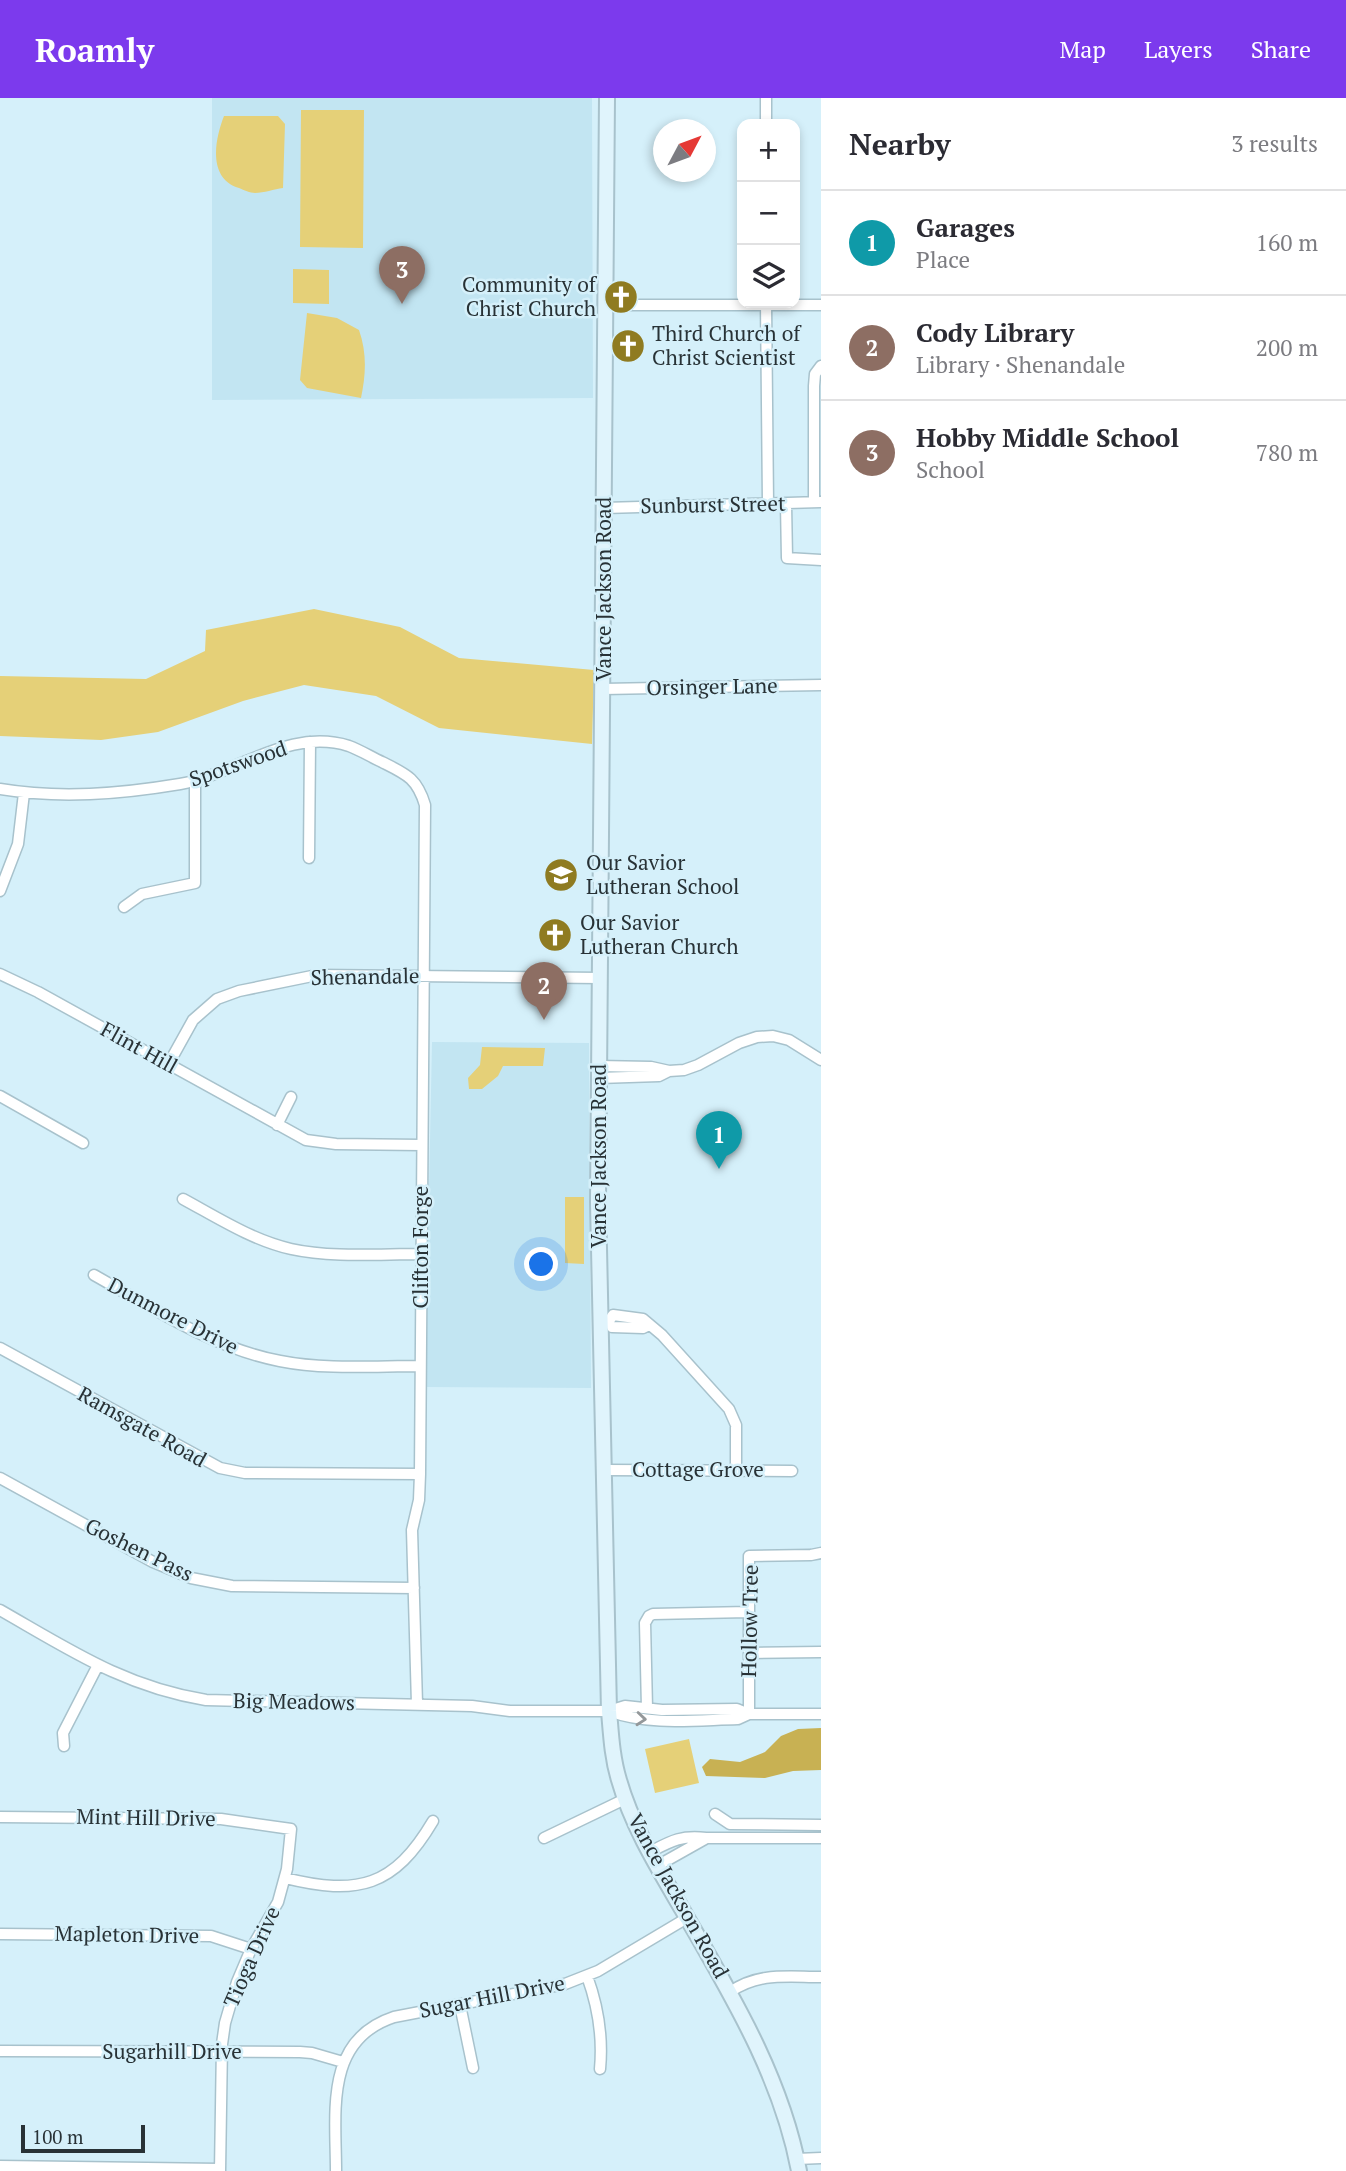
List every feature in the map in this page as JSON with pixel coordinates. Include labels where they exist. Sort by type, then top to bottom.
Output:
[{"type":"main road","name":"Vance Jackson Road","points":[[607,98],[598,1202],[608,1323],[605,1470],[609,1711],[614,1760],[625,1799],[657,1866],[751,2031],[787,2116],[798,2165]]},
{"type":"street","points":[[766,98],[766,119]]},
{"type":"street","points":[[607,305],[737,303]]},
{"type":"street","points":[[800,304],[821,305]]},
{"type":"street","points":[[766,308],[768,504]]},
{"type":"street","points":[[817,502],[814,386],[821,366]]},
{"type":"street","name":"Sunburst Street","points":[[604,508],[817,502]]},
{"type":"street","points":[[786,504],[787,558],[821,560]]},
{"type":"street","name":"Orsinger Lane","points":[[603,690],[821,685]]},
{"type":"street","points":[[309,858],[310,742]]},
{"type":"street","name":"Spotswood","points":[[0,789],[64,796],[195,780],[281,747],[328,742],[352,747],[404,773],[420,790]]},
{"type":"street","points":[[124,906],[142,894],[195,883],[195,780]]},
{"type":"street","name":"Clifton Forge","points":[[417,1704],[412,1530],[419,1500],[425,805],[420,790]]},
{"type":"street","points":[[0,891],[18,844],[24,793]]},
{"type":"street","name":"Flint Hill","points":[[0,974],[38,992],[306,1140],[321,1143],[421,1144]]},
{"type":"street","name":"Shenandale","points":[[168,1065],[198,1014],[217,999],[231,993],[317,975],[600,978]]},
{"type":"street","points":[[599,1072],[659,1076],[698,1065],[730,1047],[757,1037],[772,1036],[789,1040],[821,1060]]},
{"type":"street","points":[[0,1096],[83,1143]]},
{"type":"street","points":[[277,1125],[291,1097]]},
{"type":"street","points":[[183,1199],[254,1237],[292,1249],[331,1254],[420,1254]]},
{"type":"street","name":"Dunmore Drive","points":[[94,1275],[191,1329],[249,1353],[311,1365],[420,1366]]},
{"type":"street","points":[[649,1325],[643,1328],[631,1327],[627,1333],[616,1333],[608,1323],[613,1315],[643,1319],[662,1335],[729,1409],[736,1424],[736,1471]]},
{"type":"street","points":[[0,1363],[3,1350]]},
{"type":"street","name":"Ramsgate Road","points":[[3,1350],[220,1468],[245,1473],[419,1474]]},
{"type":"street","name":"Cottage Grove","points":[[605,1470],[792,1471]]},
{"type":"street","name":"Goshen Pass","points":[[0,1478],[153,1562],[191,1578],[232,1586],[414,1588]]},
{"type":"street","name":"Hollow Tree","points":[[749,1714],[749,1556],[821,1553]]},
{"type":"street","name":"Big Meadows","points":[[0,1611],[98,1665],[141,1685],[174,1695],[206,1700],[417,1704],[472,1706],[510,1711],[609,1711],[625,1706],[662,1710],[737,1709],[749,1714],[821,1714]]},
{"type":"street","points":[[647,1707],[645,1623],[649,1616],[748,1612]]},
{"type":"street","points":[[749,1653],[821,1652]]},
{"type":"street","points":[[64,1746],[63,1732],[98,1665]]},
{"type":"street","name":"Big Meadows","points":[[609,1711],[626,1718],[662,1721],[738,1719],[749,1714]]},
{"type":"street","points":[[544,1838],[625,1799]]},
{"type":"street","points":[[715,1814],[730,1824],[821,1825]]},
{"type":"street","name":"Mint Hill Drive","points":[[0,1817],[221,1819],[291,1829]]},
{"type":"street","points":[[285,1878],[316,1886],[338,1887],[382,1878],[410,1857],[433,1821]]},
{"type":"street","name":"Tioga Drive","points":[[220,2170],[222,2052],[228,2009],[251,1949],[272,1914],[285,1878],[291,1829]]},
{"type":"street","points":[[680,1837],[687,1849]]},
{"type":"street","points":[[650,1852],[680,1837],[821,1838]]},
{"type":"street","points":[[657,1866],[706,1839]]},
{"type":"street","name":"Sugar Hill Drive","points":[[343,2062],[358,2039],[379,2023],[411,2013],[545,1989],[587,1976],[687,1918]]},
{"type":"street","name":"Mapleton Drive","points":[[0,1934],[211,1936],[251,1949]]},
{"type":"street","points":[[587,1976],[594,1995],[602,2037],[600,2069]]},
{"type":"street","points":[[730,1992],[745,1982],[763,1977],[821,1977]]},
{"type":"street","points":[[460,2005],[473,2068]]},
{"type":"street","name":"Sugarhill Drive","points":[[0,2050],[300,2052],[343,2062]]},
{"type":"street","points":[[336,2171],[336,2094],[343,2062]]},
{"type":"street","points":[[798,2165],[821,2158]]},
{"type":"street","points":[[0,2166],[220,2170]]},
{"type":"shaded area","points":[[212,98],[592,98],[593,398],[212,400]]},
{"type":"shaded area","points":[[301,110],[364,110],[363,248],[300,247]]},
{"type":"shaded area","points":[[224,116],[278,116],[285,124],[283,188],[255,193],[229,183],[222,176],[216,157],[216,146]]},
{"type":"shaded area","points":[[293,269],[329,270],[329,304],[293,303]]},
{"type":"shaded area","points":[[307,313],[337,318],[359,330],[365,364],[361,398],[307,388],[300,380]]},
{"type":"shaded area","points":[[314,609],[400,627],[459,658],[594,670],[592,744],[439,728],[376,696],[304,685],[243,701],[158,732],[101,740],[0,736],[0,676],[146,679],[205,651],[206,630]]},
{"type":"shaded area","points":[[432,1042],[589,1043],[591,1388],[425,1387]]},
{"type":"shaded area","points":[[482,1047],[545,1048],[543,1066],[503,1066],[498,1076],[482,1089],[469,1089],[468,1078],[480,1065]]},
{"type":"shaded area","points":[[565,1197],[584,1197],[584,1264],[565,1263]]},
{"type":"shaded area","points":[[821,1728],[821,1770],[793,1771],[765,1778],[706,1776],[702,1767],[710,1759],[740,1762],[765,1752],[781,1736],[798,1729]]},
{"type":"shaded area","points":[[689,1739],[699,1783],[655,1793],[645,1749]]},
{"type":"place","name":"Community of Christ Church","points":[[621,297]]},
{"type":"place","name":"Hobby Middle School","points":[[402,304]]},
{"type":"place","name":"Third Church of Christ Scientist","points":[[628,346]]},
{"type":"place","name":"Our Savior Lutheran School","points":[[561,875]]},
{"type":"place","name":"Our Savior Lutheran Church","points":[[555,935]]},
{"type":"place","name":"Cody Library","points":[[544,1020]]},
{"type":"place","name":"Garages","points":[[719,1169]]}]
